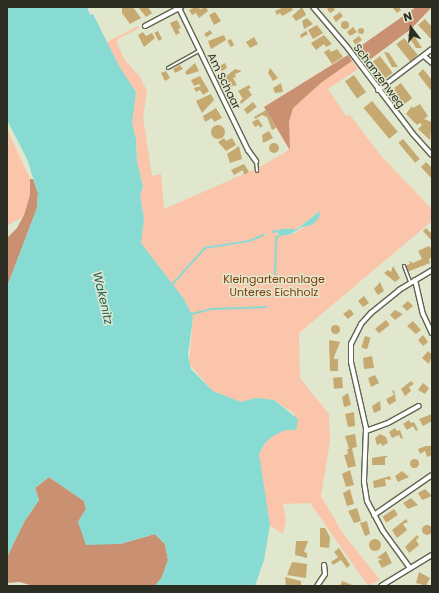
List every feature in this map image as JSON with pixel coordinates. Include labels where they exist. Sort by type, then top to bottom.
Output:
[{"type":"street","name":"Schanzenweg","points":[[313,7],[347,47],[378,90],[432,155]]},
{"type":"street","points":[[145,26],[180,8]]},
{"type":"street","name":"Am Schaar","points":[[180,8],[199,51],[248,150],[256,161]]},
{"type":"street","points":[[378,90],[432,49]]},
{"type":"street","points":[[424,56],[432,63]]},
{"type":"street","points":[[410,568],[374,515],[364,485],[366,431],[351,362],[351,344],[361,324],[371,313],[432,270]]},
{"type":"street","points":[[413,282],[423,314],[432,333]]},
{"type":"street","points":[[366,431],[388,423],[419,406]]},
{"type":"street","points":[[374,515],[432,475]]},
{"type":"street","points":[[381,586],[432,555]]},
{"type":"street","points":[[317,586],[325,574],[324,565]]},
{"type":"lane","points":[[168,68],[199,51]]},
{"type":"lane","points":[[256,161],[257,171]]},
{"type":"lane","points":[[404,266],[413,282]]},
{"type":"green space","name":"Kleingartenanlage Unteres Eichholz","points":[[138,26],[139,28],[118,39],[117,43],[124,59],[140,77],[147,91],[143,117],[152,176],[161,174],[164,209],[258,168],[289,150],[264,107],[348,55],[358,69],[328,89],[346,116],[350,115],[382,157],[432,209],[432,221],[299,333],[300,378],[329,414],[330,441],[321,496],[342,532],[380,580],[368,586],[310,503],[283,504],[286,520],[283,534],[269,525],[259,454],[265,443],[273,436],[285,430],[291,430],[295,414],[274,400],[256,398],[241,402],[213,391],[189,364],[193,317],[184,299],[141,243],[144,218],[140,195],[143,187],[137,162],[136,139],[132,123],[136,92],[124,76],[107,42]],"holes":[[[320,211],[317,219],[293,234],[278,235],[275,231],[296,229]]]},
{"type":"green space","points":[[7,129],[30,179],[30,195],[23,217],[7,225]]},
{"type":"shaded area","points":[[416,7],[432,7],[411,29],[364,64],[355,50]]},
{"type":"shaded area","points":[[348,55],[352,61],[322,82],[293,108],[289,122],[290,150],[264,107]]},
{"type":"shaded area","points":[[30,179],[33,179],[38,193],[37,208],[7,287],[7,238],[17,228],[24,215],[30,195]]},
{"type":"shaded area","points":[[49,477],[84,501],[86,509],[78,522],[120,544],[155,534],[165,544],[168,560],[162,577],[155,586],[33,586],[20,582],[7,583],[7,557],[24,522],[39,500],[35,488]]},
{"type":"water","name":"Wakenitz","points":[[7,7],[87,7],[90,15],[93,14],[119,66],[136,92],[132,123],[136,139],[137,162],[143,187],[140,195],[144,218],[141,243],[184,299],[193,317],[188,355],[191,369],[213,391],[241,402],[256,398],[274,400],[298,419],[296,430],[285,430],[273,436],[265,443],[259,454],[270,525],[264,560],[255,586],[155,586],[162,577],[168,560],[165,544],[155,534],[120,544],[86,545],[78,522],[86,509],[84,501],[49,477],[35,488],[39,500],[24,522],[7,557],[7,287],[37,208],[38,193],[27,159],[7,120]]},
{"type":"water","points":[[320,211],[319,218],[312,225],[302,227],[291,234],[281,236],[276,232],[280,229],[297,229]]},
{"type":"building","points":[[122,7],[133,7],[141,18],[130,24],[122,13]]},
{"type":"building","points":[[138,7],[148,7],[152,13],[146,17]]},
{"type":"building","points":[[195,7],[201,9],[206,7],[208,11],[199,18],[196,13],[192,15],[189,10]]},
{"type":"building","points":[[284,7],[291,7],[293,10],[282,16],[280,13],[277,15],[275,11]]},
{"type":"building","points":[[302,7],[306,15],[296,21],[292,16]]},
{"type":"building","points":[[329,7],[333,7],[335,10],[330,13],[327,9]]},
{"type":"building","points":[[392,7],[399,7],[401,10],[397,13]]},
{"type":"building","points":[[215,12],[221,21],[214,25],[209,15]]},
{"type":"building","points":[[340,12],[343,16],[336,22],[333,17]]},
{"type":"building","points":[[307,18],[313,24],[304,29],[302,21]]},
{"type":"building","points":[[425,19],[432,27],[432,40],[418,25]]},
{"type":"building","points":[[177,20],[181,28],[178,29],[180,33],[176,35],[170,23]]},
{"type":"building","points":[[343,21],[347,21],[349,25],[347,29],[343,29],[341,27],[341,23]]},
{"type":"building","points":[[317,25],[323,33],[313,39],[308,30]]},
{"type":"building","points":[[353,27],[357,32],[350,36],[347,32]]},
{"type":"building","points":[[361,28],[364,31],[361,34],[358,31]]},
{"type":"building","points":[[210,30],[212,33],[206,37],[204,34]]},
{"type":"building","points":[[158,31],[162,39],[159,41],[154,33]]},
{"type":"building","points":[[306,31],[308,34],[301,38],[300,35]]},
{"type":"building","points":[[143,32],[146,36],[152,33],[155,38],[144,47],[138,35]]},
{"type":"building","points":[[407,34],[413,34],[422,48],[416,48]]},
{"type":"building","points":[[224,35],[226,40],[211,49],[208,41]]},
{"type":"building","points":[[324,35],[332,44],[326,47],[324,44],[316,50],[311,43]]},
{"type":"building","points":[[359,36],[362,40],[356,45],[353,41]]},
{"type":"building","points":[[254,37],[258,44],[250,48],[246,42]]},
{"type":"building","points":[[404,38],[418,55],[410,61],[396,44]]},
{"type":"building","points":[[231,39],[234,45],[231,47],[227,41]]},
{"type":"building","points":[[329,49],[331,52],[337,49],[343,57],[332,64],[324,52]]},
{"type":"building","points":[[384,52],[389,53],[398,67],[392,67]]},
{"type":"building","points":[[380,56],[393,73],[385,78],[373,61]]},
{"type":"building","points":[[195,63],[199,71],[187,75],[185,72]]},
{"type":"building","points":[[225,63],[227,68],[222,71],[219,66]]},
{"type":"building","points":[[180,65],[183,69],[175,73],[173,69]]},
{"type":"building","points":[[270,68],[278,78],[273,81],[268,73]]},
{"type":"building","points":[[235,69],[242,71],[235,74],[236,77],[233,78],[237,85],[230,87],[225,77]]},
{"type":"building","points":[[423,69],[432,80],[432,92],[418,74]]},
{"type":"building","points":[[166,71],[170,78],[165,81],[161,73]]},
{"type":"building","points":[[354,75],[366,92],[357,99],[345,81]]},
{"type":"building","points":[[200,76],[209,91],[203,95],[200,90],[196,92],[194,88],[201,86],[199,84],[194,86],[191,80]]},
{"type":"building","points":[[281,83],[283,92],[275,93],[273,88]]},
{"type":"building","points":[[401,83],[412,98],[400,107],[389,92]]},
{"type":"building","points":[[249,85],[251,88],[248,89],[252,95],[241,104],[240,101],[243,99],[238,91]]},
{"type":"building","points":[[211,94],[214,100],[202,113],[196,101]]},
{"type":"building","points":[[372,101],[398,132],[389,139],[364,108]]},
{"type":"building","points":[[253,102],[257,107],[247,114],[244,110]]},
{"type":"building","points":[[420,104],[428,116],[424,119],[432,122],[430,140],[418,129],[422,125],[420,123],[417,125],[406,114],[412,106],[413,108]]},
{"type":"building","points":[[216,108],[222,118],[214,122],[212,118],[205,122],[203,116]]},
{"type":"building","points":[[266,110],[276,128],[272,130],[267,117],[262,115],[255,119],[254,117]]},
{"type":"building","points":[[258,119],[263,126],[260,128],[259,125],[255,127],[252,122]]},
{"type":"building","points":[[218,125],[223,127],[225,132],[223,137],[218,139],[213,137],[211,132],[213,127]]},
{"type":"building","points":[[269,131],[273,138],[263,143],[262,135]]},
{"type":"building","points":[[224,138],[226,141],[232,138],[236,145],[226,151],[218,142]]},
{"type":"building","points":[[403,139],[420,159],[415,163],[398,143]]},
{"type":"building","points":[[272,143],[276,143],[278,144],[278,152],[272,153],[269,150],[269,146]]},
{"type":"building","points":[[239,146],[242,159],[230,163],[227,154]]},
{"type":"building","points":[[426,162],[432,168],[432,179],[421,167]]},
{"type":"building","points":[[244,164],[249,172],[244,175],[243,170],[234,175],[231,170]]},
{"type":"building","points":[[426,228],[432,234],[432,241],[423,231]]},
{"type":"building","points":[[429,246],[432,249],[432,257],[429,259],[430,263],[407,272],[405,266],[410,264],[409,261],[413,263],[422,259],[418,251]]},
{"type":"building","points":[[393,266],[400,278],[395,282],[384,273],[388,270],[391,272]]},
{"type":"building","points":[[380,282],[384,291],[378,295],[374,289]]},
{"type":"building","points":[[364,296],[369,303],[363,307],[358,301]]},
{"type":"building","points":[[408,301],[413,306],[407,311],[402,306]]},
{"type":"building","points":[[350,309],[354,314],[348,319],[343,314]]},
{"type":"building","points":[[395,310],[403,314],[395,320],[390,315]]},
{"type":"building","points":[[386,320],[390,325],[379,333],[375,329]]},
{"type":"building","points":[[413,321],[421,330],[416,334],[407,326]]},
{"type":"building","points":[[335,324],[340,329],[335,334],[330,329]]},
{"type":"building","points":[[423,335],[428,342],[423,346],[418,340]]},
{"type":"building","points":[[365,336],[371,338],[367,349],[361,347]]},
{"type":"building","points":[[329,340],[340,342],[334,357],[334,359],[338,359],[338,371],[330,371]]},
{"type":"building","points":[[428,351],[432,355],[429,364],[422,358]]},
{"type":"building","points":[[372,356],[374,368],[364,369],[363,358]]},
{"type":"building","points":[[375,375],[379,383],[371,387],[368,378]]},
{"type":"building","points":[[342,377],[343,388],[334,389],[333,378]]},
{"type":"building","points":[[411,381],[414,384],[409,387],[411,391],[405,396],[401,389]]},
{"type":"building","points":[[423,383],[429,388],[425,394],[418,390]]},
{"type":"building","points":[[394,390],[396,401],[389,405],[386,399],[394,395],[392,391]]},
{"type":"building","points":[[348,393],[351,405],[344,407],[342,397]]},
{"type":"building","points":[[380,401],[381,410],[374,413],[372,406]]},
{"type":"building","points":[[354,412],[355,426],[348,427],[345,414]]},
{"type":"building","points":[[432,414],[432,421],[423,426],[419,419]]},
{"type":"building","points":[[409,420],[411,423],[414,422],[418,430],[416,431],[413,426],[407,430],[403,424]]},
{"type":"building","points":[[395,428],[397,431],[400,430],[403,438],[401,439],[399,435],[392,438],[389,432]]},
{"type":"building","points":[[355,434],[357,447],[352,448],[356,466],[348,468],[344,455],[348,454],[347,449],[349,449],[345,436]]},
{"type":"building","points":[[380,434],[386,437],[388,443],[382,446],[381,443],[377,445],[375,438]]},
{"type":"building","points":[[426,446],[432,446],[432,455],[427,457],[425,451],[420,454],[418,449]]},
{"type":"building","points":[[388,456],[385,458],[385,465],[372,465],[372,458]]},
{"type":"building","points":[[412,459],[416,459],[418,463],[416,467],[412,467],[410,465],[410,461]]},
{"type":"building","points":[[350,470],[354,485],[346,487],[342,474]]},
{"type":"building","points":[[402,471],[409,477],[398,482],[395,476]]},
{"type":"building","points":[[390,476],[391,480],[385,479],[386,486],[374,488],[373,481]]},
{"type":"building","points":[[350,489],[354,504],[347,506],[343,493]]},
{"type":"building","points":[[425,489],[432,496],[422,500],[418,493]]},
{"type":"building","points":[[411,498],[418,505],[408,509],[403,503]]},
{"type":"building","points":[[357,508],[361,521],[354,523],[348,511]]},
{"type":"building","points":[[394,509],[398,515],[386,523],[382,517]]},
{"type":"building","points":[[406,519],[408,522],[403,524],[407,530],[397,538],[392,530]]},
{"type":"building","points":[[367,521],[370,534],[365,536],[360,523]]},
{"type":"building","points":[[427,525],[432,530],[427,535],[422,530]]},
{"type":"building","points":[[320,528],[325,528],[330,537],[329,548],[320,547]]},
{"type":"building","points":[[417,535],[419,537],[416,540],[419,545],[409,553],[405,547]]},
{"type":"building","points":[[373,539],[377,539],[381,545],[377,551],[373,551],[369,547],[369,543]]},
{"type":"building","points":[[296,541],[308,541],[304,552],[307,553],[307,558],[295,555]]},
{"type":"building","points":[[339,548],[350,565],[347,568],[341,560],[333,565],[331,562],[338,557],[334,552]]},
{"type":"building","points":[[386,551],[392,563],[382,568],[378,561],[382,559],[377,558]]},
{"type":"building","points":[[292,562],[307,564],[306,578],[287,575]]},
{"type":"building","points":[[419,572],[430,578],[426,586],[416,583]]},
{"type":"building","points":[[285,577],[301,581],[301,585],[286,586]]},
{"type":"building","points":[[342,581],[355,586],[340,586]]},
{"type":"waterway","points":[[172,285],[205,248],[249,241],[264,235]]},
{"type":"waterway","points":[[275,275],[276,238]]},
{"type":"waterway","points":[[192,314],[212,309],[266,307]]}]
